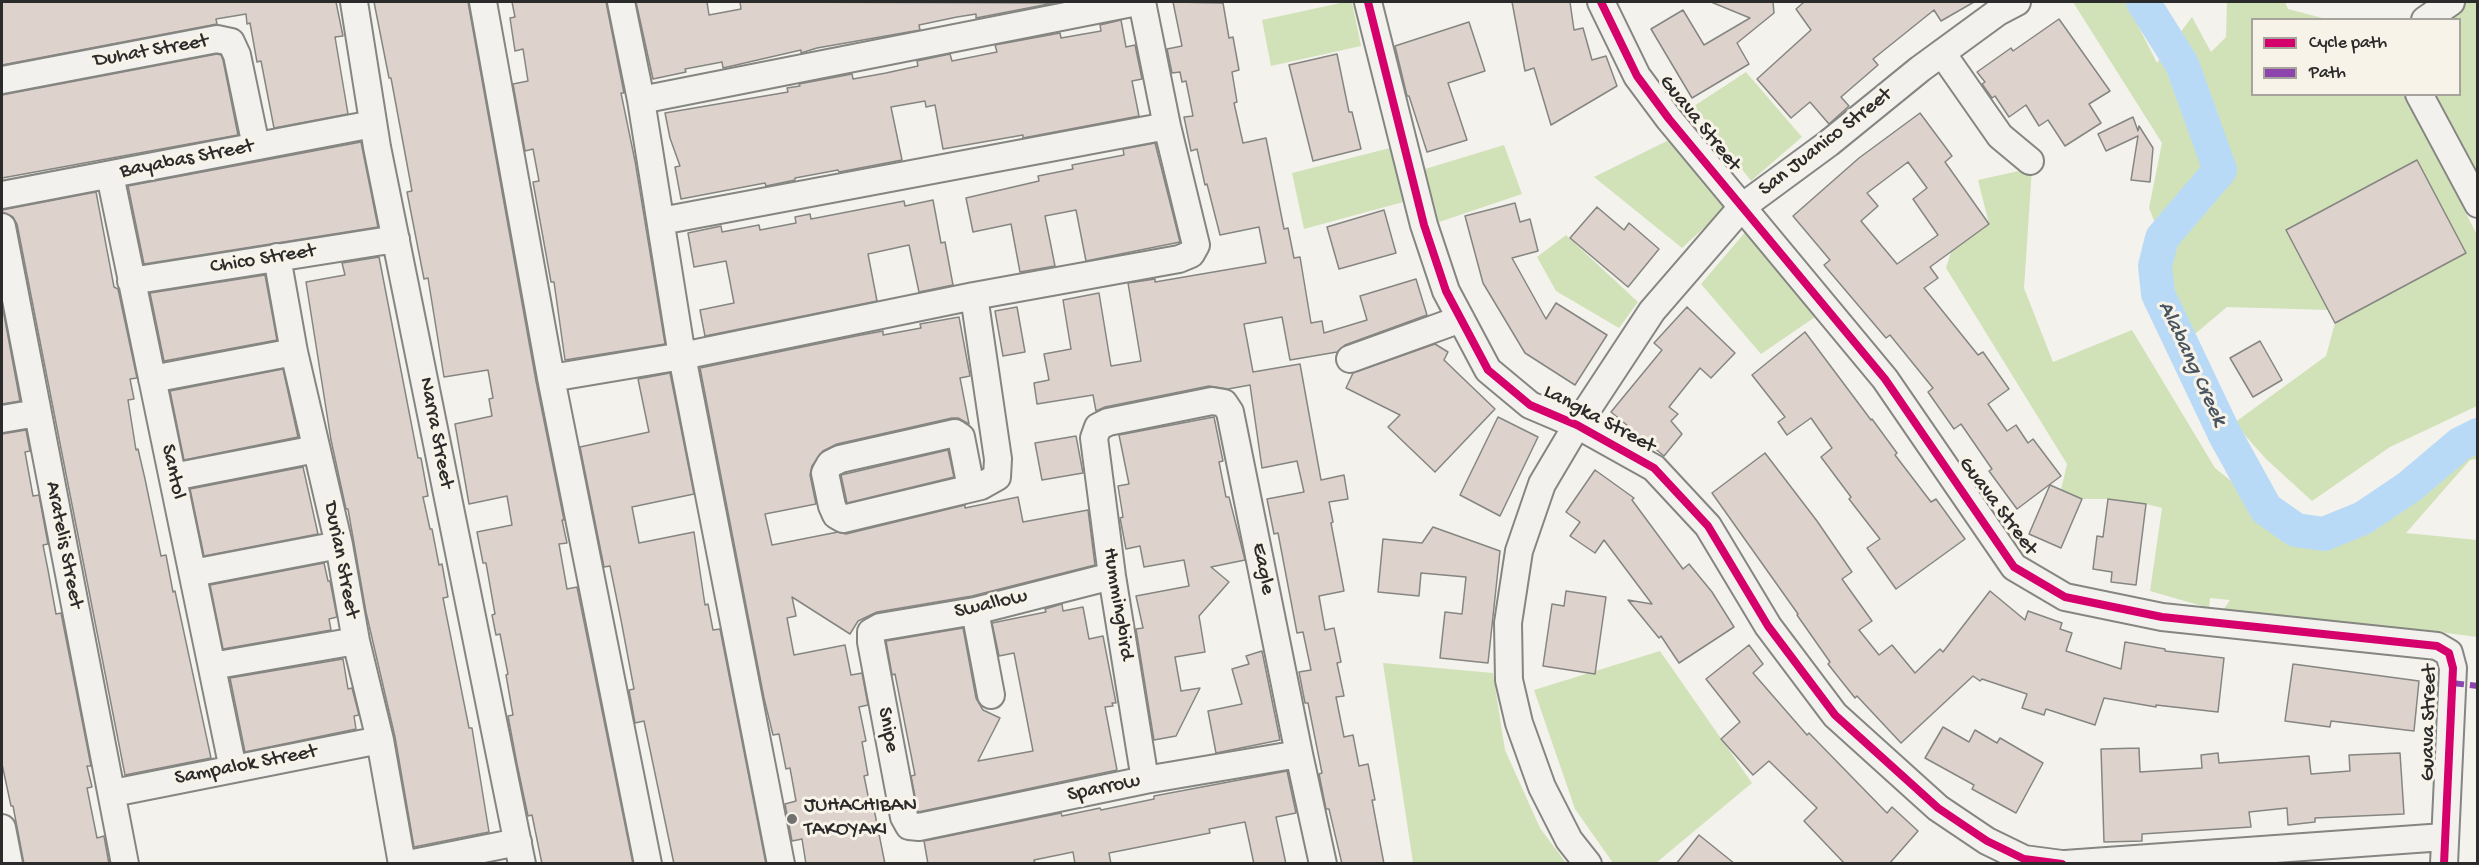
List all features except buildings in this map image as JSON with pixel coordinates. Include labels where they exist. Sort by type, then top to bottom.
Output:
[{"type":"street","name":"Narra Street","points":[[354,2],[373,124],[520,853]]},
{"type":"street","points":[[483,2],[551,378],[648,864]]},
{"type":"street","points":[[621,2],[641,100],[682,356],[781,864]]},
{"type":"street","points":[[641,100],[1137,2]]},
{"type":"street","points":[[551,378],[682,356],[974,296],[1179,259],[1191,254],[1196,245],[1167,126],[1142,2]]},
{"type":"street","name":"Langka Street","points":[[1368,2],[1424,225],[1446,291],[1488,370],[1530,405],[1577,425],[1654,468],[1708,526],[1768,626],[1835,715],[1938,808],[1986,841],[2024,859],[2063,864],[2444,837]]},
{"type":"street","name":"Guava Street","points":[[1601,2],[1637,76],[1885,379],[2014,567],[2065,597],[2162,617],[2437,646],[2449,653],[2453,668],[2444,864]]},
{"type":"street","name":"San Juanico Street","points":[[1587,864],[1569,840],[1542,787],[1519,723],[1509,680],[1508,623],[1519,551],[1542,484],[1577,425],[1652,311],[1742,207],[1829,143],[1942,53],[1998,12],[2017,2]]},
{"type":"street","points":[[2428,18],[2451,2]]},
{"type":"street","name":"Duhat Street","points":[[2,80],[217,39],[231,42],[237,55],[256,146]]},
{"type":"street","points":[[1942,53],[2000,136],[2030,161]]},
{"type":"street","points":[[2420,96],[2478,204]]},
{"type":"street","name":"Bayabas Street","points":[[2,195],[373,124]]},
{"type":"street","points":[[661,221],[1167,126]]},
{"type":"street","name":"Santol","points":[[110,175],[233,769]]},
{"type":"street","name":"Aratelis Street","points":[[2,227],[125,864]]},
{"type":"street","name":"Chico Street","points":[[132,281],[396,239]]},
{"type":"street","name":"Durian Street","points":[[278,257],[294,352],[339,545],[356,641],[380,740],[402,864]]},
{"type":"street","points":[[971,488],[961,437],[955,433],[840,459],[830,464],[825,473],[832,506],[836,515],[843,519],[971,488],[997,477],[999,464],[974,296]]},
{"type":"street","points":[[1350,359],[1461,319]]},
{"type":"street","points":[[152,379],[294,352]]},
{"type":"street","name":"Eagle","points":[[1098,427],[1108,422],[1212,401],[1224,403],[1230,412],[1323,864]]},
{"type":"street","points":[[2,419],[37,413]]},
{"type":"street","name":"Hummingbird","points":[[1098,427],[1094,438],[1112,576],[1145,780]]},
{"type":"street","points":[[173,477],[316,449]]},
{"type":"street","points":[[192,573],[339,545]]},
{"type":"street","name":"Swallow","points":[[871,632],[880,627],[975,611],[1112,576]]},
{"type":"street","points":[[975,611],[990,695]]},
{"type":"street","name":"Snipe","points":[[871,632],[904,817],[909,826]]},
{"type":"street","points":[[212,666],[356,641]]},
{"type":"street","name":"Sampalok Street","points":[[113,793],[380,740]]},
{"type":"street","name":"Sparrow","points":[[909,826],[920,827],[1145,780],[1299,754]]},
{"type":"street","points":[[2,828],[9,864]]},
{"type":"street","points":[[408,864],[520,853]]},
{"type":"green space","points":[[1352,2],[1361,46],[1271,66],[1262,20]]},
{"type":"green space","points":[[2073,2],[2126,2],[2157,63],[2192,17],[2211,52],[2226,37],[2227,2],[2285,2],[2288,9],[2322,18],[2251,18],[2251,96],[2407,96],[2477,235],[2477,406],[2390,447],[2312,501],[2266,459],[2234,423],[2326,356],[2335,323],[2466,253],[2417,160],[2286,230],[2328,310],[2227,307],[2189,339],[2173,306],[2171,264],[2149,208],[2162,143]]},
{"type":"green space","points":[[2463,2],[2477,2],[2477,180],[2430,96],[2461,96],[2461,18],[2452,18]]},
{"type":"green space","points":[[1746,72],[1802,137],[1751,181],[1694,106]]},
{"type":"green space","points":[[1677,136],[1731,203],[1682,248],[1594,177]]},
{"type":"green space","points":[[1504,145],[1522,194],[1439,222],[1425,169]]},
{"type":"green space","points":[[1390,148],[1407,201],[1304,229],[1292,173]]},
{"type":"green space","points":[[2032,168],[2024,288],[2053,362],[2132,330],[2215,468],[2304,540],[2369,512],[2470,440],[2477,438],[2477,459],[2470,460],[2406,533],[2477,540],[2477,637],[2425,630],[2222,612],[2230,600],[2210,598],[2209,608],[2150,591],[2162,508],[2108,499],[2082,499],[2061,490],[2067,464],[1946,268],[1951,252],[1989,224],[1978,180]]},
{"type":"green space","points":[[1747,230],[1818,315],[1761,354],[1701,284]]},
{"type":"green space","points":[[1566,235],[1638,302],[1619,328],[1556,291],[1537,257]]},
{"type":"green space","points":[[1660,651],[1752,783],[1656,863],[1613,863],[1575,809],[1534,690]]},
{"type":"green space","points":[[1383,663],[1493,673],[1505,750],[1540,828],[1566,863],[1413,863]]},
{"type":"waterway","name":"Alabang Creek","points":[[2143,2],[2182,64],[2220,170],[2162,238],[2155,266],[2158,294],[2225,435],[2266,509],[2296,530],[2324,534],[2363,518],[2409,487],[2460,444],[2478,435]]},
{"type":"marked path","points":[[2452,683],[2478,686]]},
{"type":"cycle path","points":[[1368,2],[1424,225],[1446,291],[1488,370],[1530,405],[1577,425],[1654,468],[1708,526],[1768,626],[1835,715],[1938,808],[1987,841],[2024,859],[2062,864]]},
{"type":"cycle path","points":[[1601,2],[1637,76],[1669,119],[1885,379],[2014,567],[2065,597],[2162,617],[2437,646],[2449,653],[2453,668],[2444,864]]},
{"type":"place","name":"JUHACHIBAN TAKOYAKI","points":[[792,819]]}]
